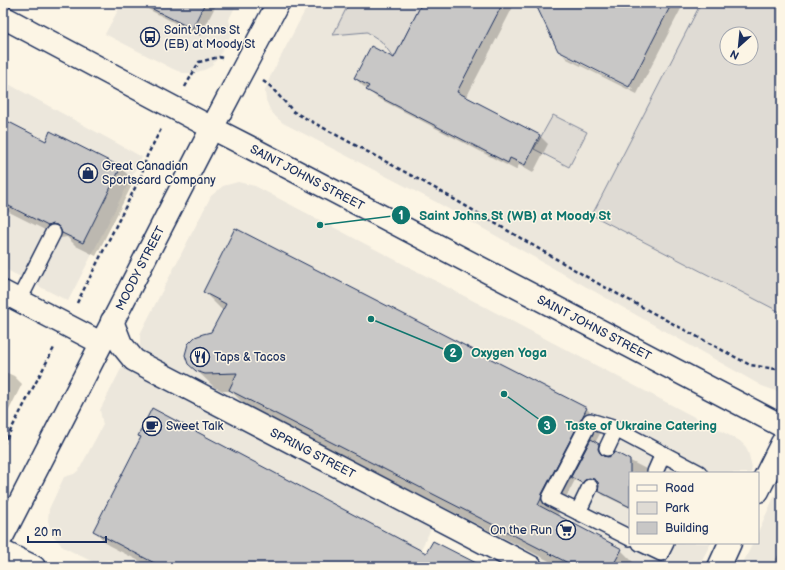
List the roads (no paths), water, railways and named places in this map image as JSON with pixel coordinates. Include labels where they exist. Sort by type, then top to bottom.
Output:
[{"type":"main road","name":"MOODY STREET","points":[[3,535],[112,321],[278,3]]},
{"type":"main road","name":"SAINT JOHNS STREET","points":[[3,17],[782,426]]},
{"type":"main road","points":[[11,296],[101,343]]},
{"type":"main road","name":"SPRING STREET","points":[[112,321],[121,344],[134,360],[531,567]]},
{"type":"main road","points":[[759,489],[782,443]]},
{"type":"main road","points":[[719,567],[730,544]]},
{"type":"main road","points":[[3,552],[34,567]]},
{"type":"lane","points":[[11,296],[53,233]]},
{"type":"lane","points":[[628,533],[578,512],[550,498],[590,421],[616,429],[697,472]]},
{"type":"lane","points":[[607,448],[616,429]]},
{"type":"lane","points":[[655,472],[663,454]]},
{"type":"lane","points":[[578,512],[590,487]]},
{"type":"lane","points":[[642,544],[661,553],[666,544]]},
{"type":"place","name":"Saint Johns St (EB) at Moody St","points":[[150,37]]},
{"type":"place","name":"Great Canadian Sportscard Company","points":[[88,173]]},
{"type":"place","name":"Saint Johns St (WB) at Moody St","points":[[320,225]]},
{"type":"place","name":"Oxygen Yoga","points":[[371,319]]},
{"type":"place","name":"Taps & Tacos","points":[[200,357]]},
{"type":"place","name":"Taste of Ukraine Catering","points":[[504,394]]},
{"type":"place","name":"Sweet Talk","points":[[152,426]]},
{"type":"place","name":"On the Run","points":[[566,530]]}]
